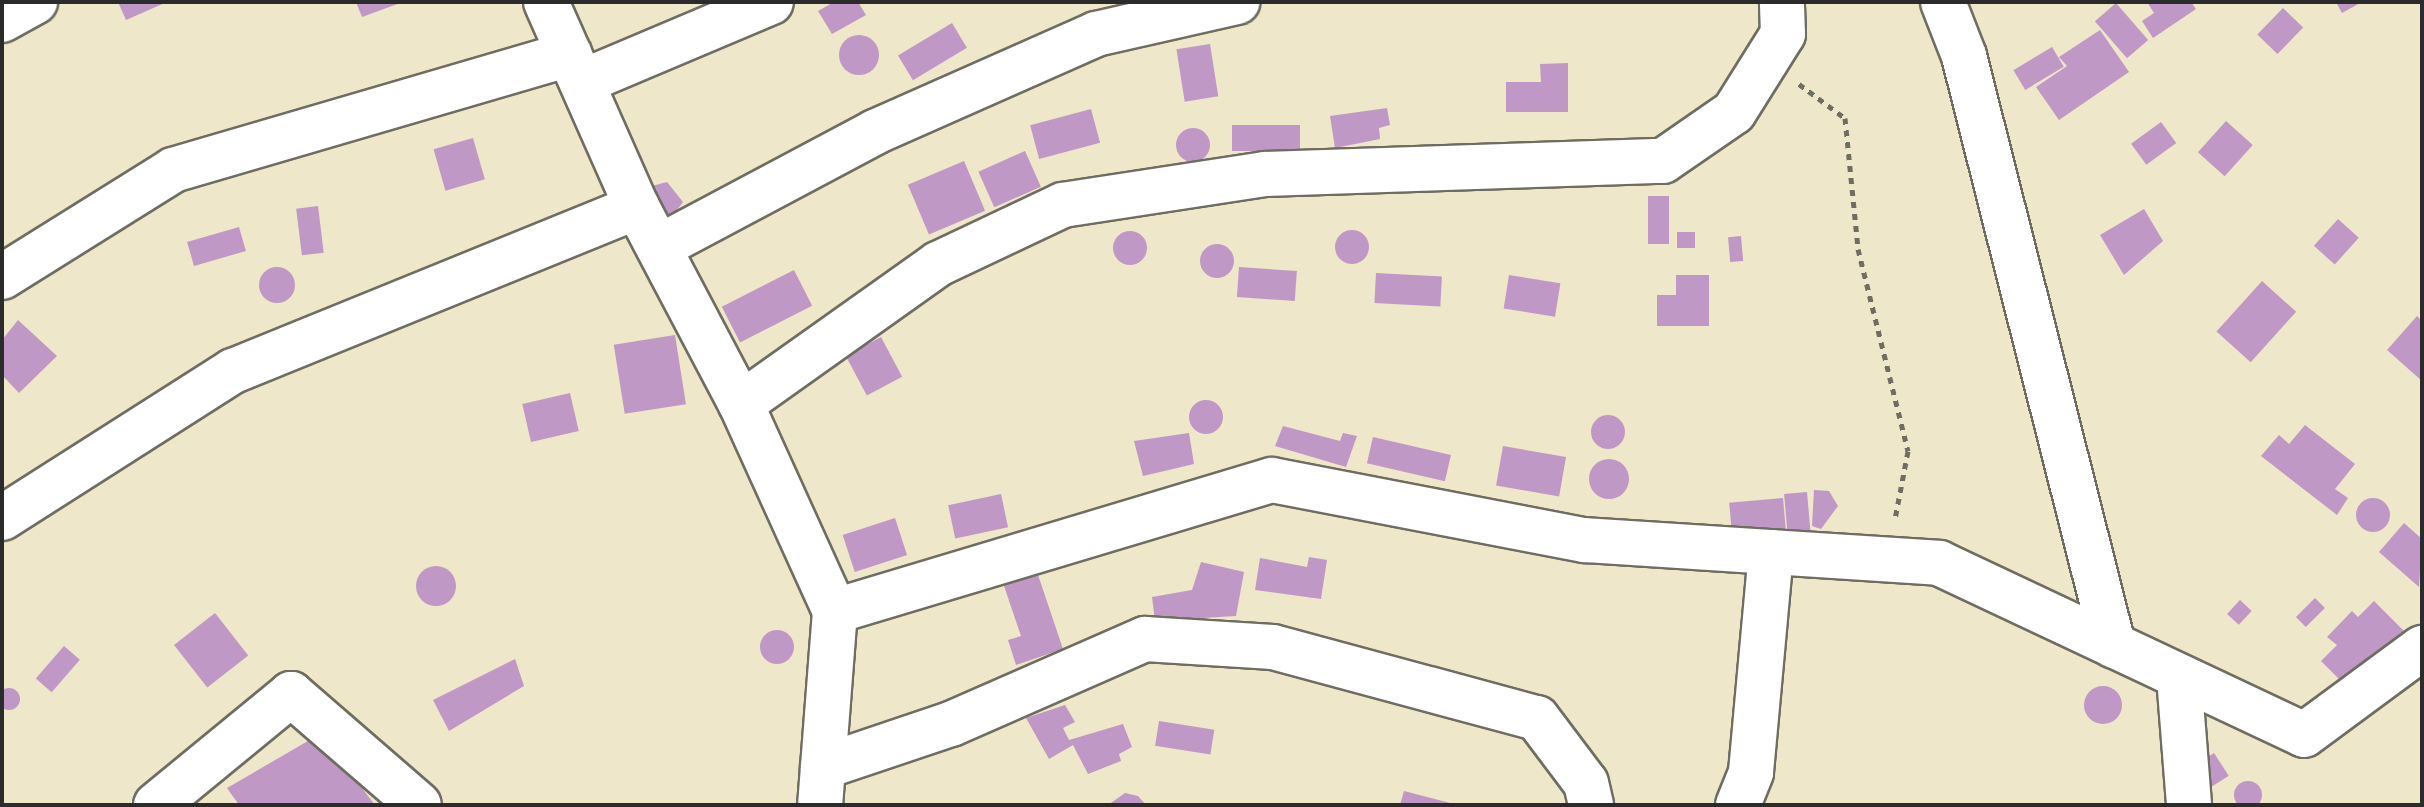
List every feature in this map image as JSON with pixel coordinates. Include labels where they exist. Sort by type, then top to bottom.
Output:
[{"type":"street","points":[[2,20],[35,2]]},
{"type":"street","points":[[546,2],[637,207],[741,404],[835,611],[822,786],[951,724],[1145,639],[1273,647],[1537,718],[1586,783],[1591,805]]},
{"type":"street","points":[[2,277],[173,170],[575,68],[771,2]]},
{"type":"street","points":[[659,247],[875,132],[1096,34],[1237,2]]},
{"type":"street","points":[[741,404],[938,264],[1063,205],[1265,174],[1663,161],[1734,112],[1783,34],[1782,2]]},
{"type":"street","points":[[1943,2],[1964,56],[2113,645]]},
{"type":"street","points":[[2,518],[233,371],[637,207]]},
{"type":"street","points":[[835,611],[1272,480],[1585,540],[1939,563],[2304,735],[2422,648]]},
{"type":"street","points":[[1738,805],[1751,772],[1771,552]]},
{"type":"street","points":[[2179,677],[2189,805]]},
{"type":"street","points":[[156,805],[291,694],[419,805]]},
{"type":"path","points":[[1767,61],[1845,118],[1858,249],[1908,451],[1887,559]]},
{"type":"building","points":[[118,2],[167,2],[126,20]]},
{"type":"building","points":[[356,2],[403,2],[362,17]]},
{"type":"building","points":[[834,2],[858,2],[866,15],[832,34],[818,11]]},
{"type":"building","points":[[2147,2],[2191,2],[2196,9],[2153,38],[2142,21],[2154,13]]},
{"type":"building","points":[[2336,2],[2362,2],[2342,13]]},
{"type":"building","points":[[2116,3],[2148,40],[2127,58],[2095,21]]},
{"type":"building","points":[[2283,8],[2303,27],[2277,54],[2257,35]]},
{"type":"building","points":[[952,23],[967,48],[913,80],[898,55]]},
{"type":"building","points":[[2100,30],[2129,72],[2059,120],[2036,87],[2067,66],[2059,57]]},
{"type":"building","points":[[859,35],[873,41],[879,55],[873,69],[859,75],[845,69],[839,55],[845,41]]},
{"type":"building","points":[[1210,44],[1218,96],[1185,102],[1176,49]]},
{"type":"building","points":[[2052,47],[2064,67],[2025,90],[2013,70]]},
{"type":"building","points":[[1568,63],[1568,112],[1506,112],[1506,82],[1541,82],[1540,64]]},
{"type":"building","points":[[1387,108],[1390,125],[1379,128],[1380,139],[1335,148],[1330,116]]},
{"type":"building","points":[[1091,109],[1100,143],[1039,159],[1030,125]]},
{"type":"building","points":[[2226,121],[2253,145],[2225,176],[2198,152]]},
{"type":"building","points":[[2161,122],[2176,143],[2146,165],[2131,144]]},
{"type":"building","points":[[1232,125],[1300,125],[1300,151],[1232,151]]},
{"type":"building","points":[[1193,128],[1205,133],[1210,145],[1205,157],[1193,162],[1181,157],[1176,145],[1181,133]]},
{"type":"building","points":[[473,138],[485,179],[445,191],[434,149]]},
{"type":"building","points":[[1025,151],[1041,187],[994,207],[978,172]]},
{"type":"building","points":[[964,161],[985,211],[929,235],[908,185]]},
{"type":"building","points":[[667,182],[683,202],[668,222],[648,187]]},
{"type":"building","points":[[1648,196],[1669,196],[1669,244],[1648,244]]},
{"type":"building","points":[[318,206],[324,253],[302,255],[296,209]]},
{"type":"building","points":[[2144,209],[2163,241],[2124,275],[2100,235]]},
{"type":"building","points":[[2338,219],[2359,238],[2335,264],[2314,246]]},
{"type":"building","points":[[239,227],[246,251],[194,266],[187,242]]},
{"type":"building","points":[[1352,230],[1364,235],[1369,247],[1364,259],[1352,264],[1340,259],[1335,247],[1340,235]]},
{"type":"building","points":[[1130,231],[1142,236],[1147,248],[1142,260],[1130,265],[1118,260],[1113,248],[1118,236]]},
{"type":"building","points":[[1677,232],[1695,232],[1695,248],[1677,248]]},
{"type":"building","points":[[1741,236],[1743,261],[1730,262],[1728,237]]},
{"type":"building","points":[[1217,244],[1229,249],[1234,261],[1229,273],[1217,278],[1205,273],[1200,261],[1205,249]]},
{"type":"building","points":[[277,267],[290,272],[295,285],[290,298],[277,303],[264,298],[259,285],[264,272]]},
{"type":"building","points":[[1239,267],[1297,271],[1295,301],[1237,297]]},
{"type":"building","points":[[794,270],[812,306],[740,342],[722,307]]},
{"type":"building","points":[[1376,273],[1442,276],[1440,306],[1374,303]]},
{"type":"building","points":[[1509,275],[1560,283],[1555,317],[1504,309]]},
{"type":"building","points":[[1676,275],[1709,275],[1709,326],[1657,326],[1657,295],[1676,295]]},
{"type":"building","points":[[2262,281],[2296,312],[2251,362],[2216,332]]},
{"type":"building","points":[[2417,316],[2422,321],[2422,381],[2387,350]]},
{"type":"building","points":[[18,320],[57,356],[19,393],[2,375],[2,340]]},
{"type":"building","points":[[675,335],[686,404],[625,414],[614,345]]},
{"type":"building","points":[[881,337],[902,377],[867,396],[846,356]]},
{"type":"building","points":[[570,393],[579,431],[531,442],[522,404]]},
{"type":"building","points":[[1206,400],[1218,405],[1223,417],[1218,429],[1206,434],[1194,429],[1189,417],[1194,405]]},
{"type":"building","points":[[1608,415],[1620,420],[1625,432],[1620,444],[1608,449],[1596,444],[1591,432],[1596,420]]},
{"type":"building","points":[[2305,425],[2355,464],[2335,489],[2348,498],[2337,515],[2261,456],[2279,435],[2289,444]]},
{"type":"building","points":[[1283,426],[1340,441],[1343,433],[1357,436],[1346,467],[1275,446]]},
{"type":"building","points":[[1189,433],[1194,464],[1143,476],[1134,441]]},
{"type":"building","points":[[1373,437],[1451,455],[1445,481],[1367,463]]},
{"type":"building","points":[[1503,446],[1566,457],[1559,497],[1496,485]]},
{"type":"building","points":[[1609,459],[1623,465],[1629,479],[1623,493],[1609,499],[1595,493],[1589,479],[1595,465]]},
{"type":"building","points":[[1814,490],[1829,491],[1838,506],[1821,529],[1812,526]]},
{"type":"building","points":[[1807,492],[1811,538],[1788,540],[1784,494]]},
{"type":"building","points":[[1001,494],[1008,527],[955,538],[948,505]]},
{"type":"building","points":[[1783,498],[1786,532],[1732,537],[1729,503]]},
{"type":"building","points":[[2373,498],[2385,503],[2390,515],[2385,527],[2373,532],[2361,527],[2356,515],[2361,503]]},
{"type":"building","points":[[895,518],[907,555],[855,572],[843,535]]},
{"type":"building","points":[[2404,523],[2422,539],[2419,587],[2379,552]]},
{"type":"building","points":[[1309,557],[1327,560],[1321,599],[1255,590],[1260,558],[1307,567]]},
{"type":"building","points":[[1033,560],[1063,649],[1016,665],[1008,640],[1021,636],[999,571]]},
{"type":"building","points":[[1201,562],[1244,572],[1236,616],[1155,621],[1152,597],[1192,590]]},
{"type":"building","points":[[436,566],[450,572],[456,586],[450,600],[436,606],[422,600],[416,586],[422,572]]},
{"type":"building","points":[[2315,598],[2325,608],[2306,627],[2296,617]]},
{"type":"building","points":[[2240,600],[2252,611],[2239,625],[2227,614]]},
{"type":"building","points":[[2374,601],[2404,631],[2365,673],[2357,666],[2342,682],[2321,661],[2337,645],[2327,637],[2352,611],[2358,617]]},
{"type":"building","points":[[215,613],[248,656],[207,688],[174,645]]},
{"type":"building","points":[[777,630],[789,635],[794,647],[789,659],[777,664],[765,659],[760,647],[765,635]]},
{"type":"building","points":[[64,646],[80,660],[52,692],[36,678]]},
{"type":"building","points":[[515,659],[524,686],[449,731],[433,700]]},
{"type":"building","points":[[2103,686],[2116,692],[2122,705],[2116,718],[2103,724],[2090,718],[2084,705],[2090,692]]},
{"type":"building","points":[[9,688],[17,691],[20,699],[17,707],[9,710],[1,707],[-2,699],[1,691]]},
{"type":"building","points":[[1065,705],[1075,722],[1063,728],[1069,740],[1123,724],[1132,747],[1119,754],[1121,761],[1088,774],[1073,745],[1049,759],[1026,718]]},
{"type":"building","points":[[1159,721],[1214,730],[1210,754],[1155,746]]},
{"type":"building","points":[[320,734],[375,805],[239,805],[227,788]]},
{"type":"building","points":[[2214,753],[2229,776],[2212,787],[2197,764]]},
{"type":"building","points":[[2248,781],[2258,785],[2262,795],[2258,805],[2248,809],[2238,805],[2234,795],[2238,785]]},
{"type":"building","points":[[1404,791],[1454,804],[1454,805],[1400,805]]},
{"type":"building","points":[[1125,793],[1138,796],[1146,805],[1108,805]]}]
